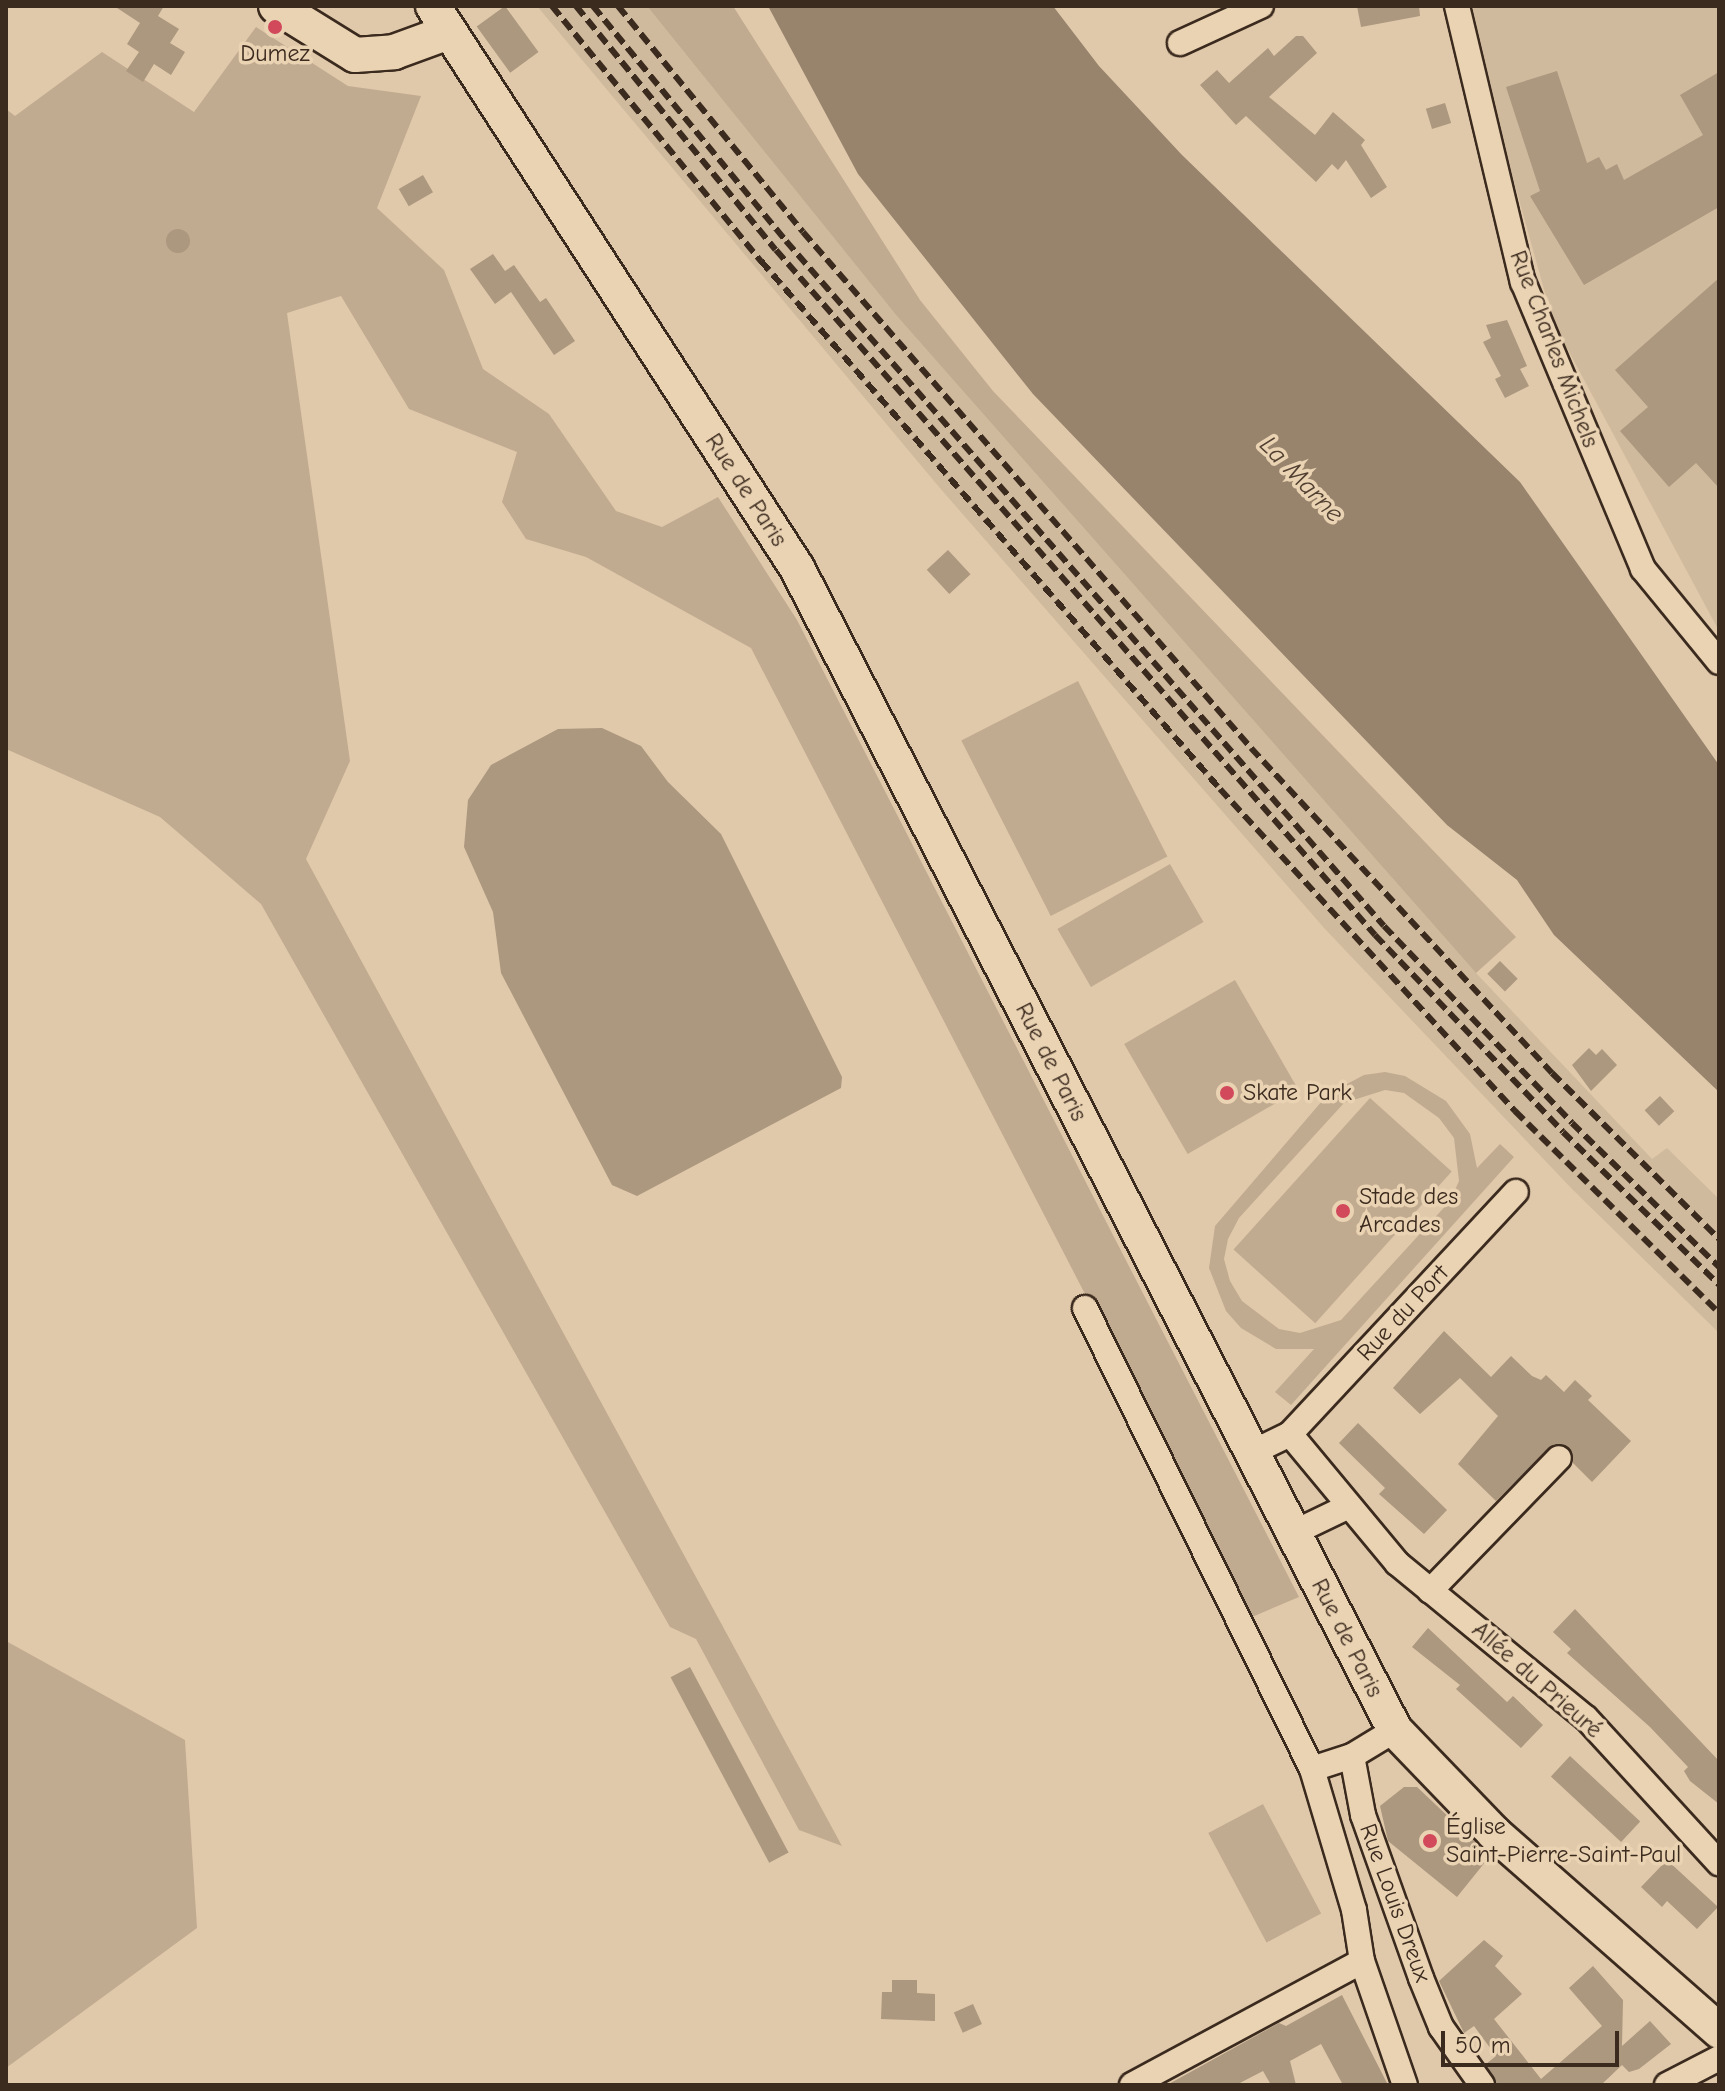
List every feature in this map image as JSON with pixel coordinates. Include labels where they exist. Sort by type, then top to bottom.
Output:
[{"type":"main road","points":[[276,6],[355,55],[394,52],[441,19]]},
{"type":"main road","name":"Rue de Paris","points":[[441,19],[797,568],[1395,1730],[1494,1833],[1719,2031]]},
{"type":"street","points":[[1180,43],[1261,6]]},
{"type":"street","name":"Rue Charles Michels","points":[[1457,6],[1523,282],[1643,569],[1719,662]]},
{"type":"street","name":"Rue du Port","points":[[1290,1434],[1516,1192]]},
{"type":"street","points":[[1085,1308],[1312,1769],[1354,1910],[1362,1961],[1405,2085]]},
{"type":"street","points":[[1253,1452],[1290,1434]]},
{"type":"street","name":"Allée du Prieuré","points":[[1290,1434],[1332,1479],[1347,1507],[1397,1563],[1586,1718],[1719,1863]]},
{"type":"street","points":[[1430,1591],[1559,1458]]},
{"type":"street","points":[[1293,1533],[1347,1507]]},
{"type":"street","points":[[1312,1769],[1352,1756],[1395,1730]]},
{"type":"street","name":"Rue Louis Dreux","points":[[1352,1756],[1363,1815],[1421,1978],[1441,2027],[1482,2085]]},
{"type":"street","points":[[1132,2085],[1362,1961]]},
{"type":"street","points":[[1667,2085],[1719,2058]]},
{"type":"shaded area","points":[[537,6],[647,6],[896,315],[1476,973],[1652,1159],[1667,1148],[1719,1199],[1719,1333],[1572,1189],[1325,929],[939,487]]},
{"type":"shaded area","points":[[647,6],[733,6],[920,300],[993,391],[1516,937],[1476,973],[896,315]]},
{"type":"shaded area","points":[[1478,6],[1719,6],[1719,631],[1553,322],[1467,12]]},
{"type":"shaded area","points":[[256,27],[348,86],[421,96],[377,208],[444,270],[483,369],[549,414],[616,511],[662,527],[718,497],[797,620],[1299,1597],[1252,1617],[751,648],[586,557],[526,539],[502,502],[517,452],[409,409],[341,296],[287,313],[350,761],[306,859],[842,1846],[799,1830],[696,1639],[670,1627],[261,904],[160,817],[6,749],[6,109],[15,116],[102,52],[194,112]]},
{"type":"shaded area","points":[[1078,681],[1167,857],[1051,916],[961,740]]},
{"type":"shaded area","points":[[1170,864],[1204,922],[1091,987],[1057,929]]},
{"type":"shaded area","points":[[1235,980],[1298,1090],[1188,1154],[1124,1044]]},
{"type":"shaded area","points":[[1385,1072],[1405,1076],[1446,1101],[1470,1134],[1477,1168],[1500,1144],[1514,1157],[1291,1405],[1275,1392],[1314,1349],[1276,1349],[1241,1328],[1226,1311],[1209,1268],[1215,1226],[1328,1094],[1364,1075]],"holes":[[[1385,1090],[1404,1093],[1439,1118],[1454,1138],[1459,1181],[1450,1201],[1341,1320],[1300,1333],[1279,1329],[1242,1301],[1230,1281],[1224,1259],[1228,1239],[1239,1218],[1344,1103]]]},
{"type":"shaded area","name":"Stade des Arcades","points":[[1370,1098],[1452,1172],[1315,1323],[1233,1250]]},
{"type":"shaded area","points":[[6,1641],[185,1740],[197,1928],[6,2068]]},
{"type":"shaded area","points":[[1263,1804],[1321,1913],[1266,1943],[1208,1833]]},
{"type":"water","name":"La Marne","points":[[768,6],[1053,6],[1099,66],[1182,155],[1520,482],[1719,765],[1719,1092],[1554,935],[1517,880],[1447,825],[1033,394],[858,174]]},
{"type":"building","points":[[114,6],[164,6],[158,16],[179,29],[170,43],[185,52],[171,75],[154,64],[143,82],[126,71],[139,52],[127,44],[140,23]]},
{"type":"building","points":[[505,6],[539,52],[510,73],[477,27]]},
{"type":"building","points":[[1357,6],[1419,6],[1420,16],[1361,27]]},
{"type":"building","points":[[1296,36],[1303,36],[1317,53],[1269,97],[1315,135],[1333,112],[1365,140],[1361,145],[1387,187],[1371,198],[1346,160],[1338,170],[1332,164],[1316,182],[1246,116],[1236,125],[1200,85],[1217,70],[1229,83],[1268,48],[1274,56]]},
{"type":"building","points":[[1557,71],[1587,163],[1599,157],[1606,170],[1617,164],[1624,180],[1703,135],[1680,95],[1719,72],[1719,207],[1584,285],[1530,196],[1540,191],[1506,87]]},
{"type":"building","points":[[1445,103],[1451,123],[1432,129],[1426,109]]},
{"type":"building","points":[[423,175],[433,192],[409,206],[399,189]]},
{"type":"building","points":[[178,229],[186,233],[190,241],[186,249],[178,253],[170,249],[166,241],[170,233]]},
{"type":"building","points":[[493,254],[505,271],[514,265],[540,302],[546,298],[575,341],[554,355],[511,292],[495,304],[470,269]]},
{"type":"building","points":[[1719,278],[1719,488],[1696,463],[1669,487],[1620,431],[1648,407],[1615,370]]},
{"type":"building","points":[[1507,320],[1527,366],[1520,369],[1529,386],[1505,398],[1495,379],[1501,376],[1483,342],[1491,338],[1486,325]]},
{"type":"building","points":[[948,550],[971,574],[949,594],[927,570]]},
{"type":"building","points":[[602,728],[641,746],[668,782],[721,834],[842,1077],[841,1088],[637,1196],[612,1185],[501,973],[493,912],[464,847],[468,800],[491,765],[558,729]]},
{"type":"building","points":[[1500,961],[1518,979],[1505,991],[1487,974]]},
{"type":"building","points":[[1589,1048],[1596,1055],[1602,1049],[1617,1065],[1591,1091],[1572,1065]]},
{"type":"building","points":[[1660,1096],[1674,1111],[1659,1126],[1645,1110]]},
{"type":"building","points":[[1444,1331],[1491,1377],[1511,1356],[1532,1376],[1541,1380],[1546,1375],[1564,1392],[1575,1380],[1592,1396],[1588,1400],[1631,1441],[1592,1482],[1573,1463],[1570,1448],[1554,1444],[1496,1501],[1458,1464],[1498,1416],[1460,1378],[1420,1414],[1393,1388]]},
{"type":"building","points":[[1358,1423],[1447,1510],[1424,1534],[1379,1494],[1385,1488],[1339,1443]]},
{"type":"building","points":[[1575,1609],[1719,1761],[1719,1804],[1690,1781],[1684,1771],[1688,1767],[1650,1727],[1567,1653],[1571,1649],[1553,1632]]},
{"type":"building","points":[[1428,1628],[1507,1702],[1513,1696],[1543,1725],[1521,1748],[1456,1689],[1460,1685],[1412,1647]]},
{"type":"building","points":[[690,1667],[789,1852],[769,1863],[671,1677]]},
{"type":"building","points":[[1570,1756],[1640,1821],[1621,1842],[1551,1776]]},
{"type":"building","name":"Église Saint-Pierre-Saint-Paul","points":[[1404,1787],[1417,1787],[1490,1856],[1457,1897],[1388,1841],[1380,1806]]},
{"type":"building","points":[[1667,1860],[1718,1907],[1697,1929],[1667,1901],[1662,1907],[1641,1887]]},
{"type":"building","points":[[1484,1940],[1503,1956],[1495,1966],[1522,1994],[1494,2019],[1541,2079],[1602,2026],[1569,1988],[1593,1966],[1623,2000],[1622,2046],[1650,2021],[1671,2044],[1639,2069],[1629,2072],[1622,2065],[1601,2085],[1497,2085],[1486,2064],[1496,2056],[1474,2026],[1464,2033],[1439,1981]]},
{"type":"building","points":[[892,1980],[917,1980],[917,1993],[935,1994],[935,2021],[881,2019],[882,1992],[892,1992]]},
{"type":"building","points":[[1342,1995],[1388,2085],[1343,2085],[1321,2044],[1290,2061],[1296,2085],[1271,2085],[1263,2071],[1236,2085],[1167,2085],[1279,2023],[1286,2026]]},
{"type":"building","points":[[973,2004],[982,2024],[963,2033],[954,2013]]},
{"type":"railway","points":[[552,6],[761,261],[1220,789],[1515,1111],[1719,1313]]},
{"type":"railway","points":[[576,6],[776,250],[1375,935],[1563,1132],[1719,1285]]},
{"type":"railway","points":[[593,6],[786,241],[1384,926],[1572,1123],[1719,1267]]},
{"type":"railway","points":[[618,6],[803,232],[1251,748],[1552,1073],[1719,1239]]},
{"type":"place","name":"Dumez","points":[[275,27]]},
{"type":"place","name":"Skate Park","points":[[1227,1093]]},
{"type":"place","name":"Stade des Arcades","points":[[1343,1211]]},
{"type":"place","name":"Église Saint-Pierre-Saint-Paul","points":[[1430,1841]]}]
